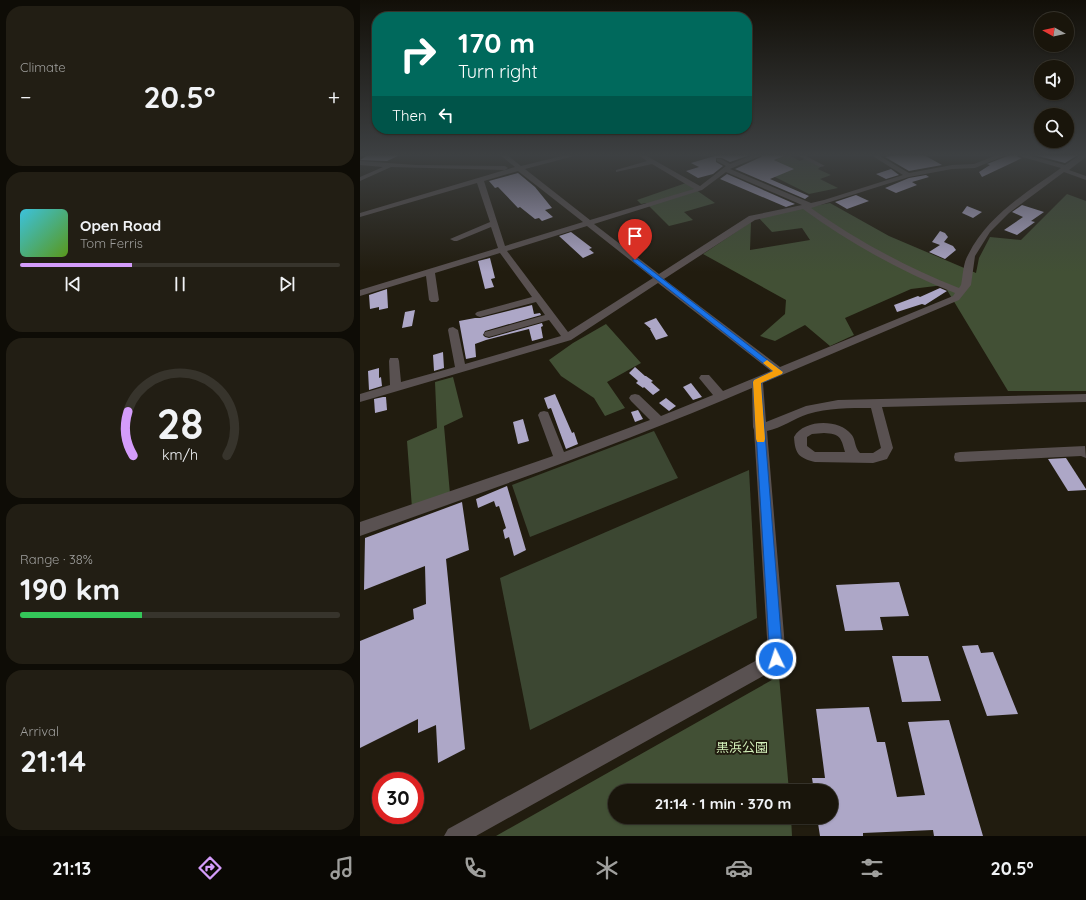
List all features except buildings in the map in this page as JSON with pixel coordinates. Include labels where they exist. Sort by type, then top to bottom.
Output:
[{"type":"street","points":[[360,215],[432,194]]},
{"type":"street","points":[[485,194],[502,249],[550,317],[567,338]]},
{"type":"street","points":[[552,194],[779,372]]},
{"type":"street","points":[[360,293],[683,194]]},
{"type":"street","points":[[781,194],[808,207],[840,231],[912,272],[962,292]]},
{"type":"street","points":[[360,398],[567,338],[752,218],[808,207],[849,194]]},
{"type":"street","points":[[360,529],[560,459],[660,422],[956,298],[966,285],[971,256],[987,231],[1006,211],[1030,194]]},
{"type":"street","points":[[454,239],[494,223]]},
{"type":"street","points":[[430,272],[434,300]]},
{"type":"street","points":[[480,314],[537,299]]},
{"type":"street","points":[[489,334],[550,317]]},
{"type":"street","points":[[453,330],[461,368]]},
{"type":"street","points":[[394,361],[396,388]]},
{"type":"street","points":[[705,378],[721,396]]},
{"type":"street","points":[[455,836],[776,659],[757,382]]},
{"type":"street","points":[[635,398],[660,422]]},
{"type":"street","points":[[759,427],[776,425],[801,412],[828,405],[875,402],[1086,398]]},
{"type":"street","points":[[858,458],[881,456],[886,453],[887,448],[875,402]]},
{"type":"street","points":[[544,415],[560,459]]},
{"type":"street","points":[[960,457],[1085,451],[1086,453]]},
{"type":"green space","points":[[654,194],[702,194],[715,203],[684,212],[693,220],[669,226],[646,203],[641,204],[637,200]]},
{"type":"green space","points":[[1067,194],[1086,201],[1086,391],[1008,391],[944,285],[911,289],[845,318],[854,335],[830,346],[805,325],[775,341],[760,336],[785,314],[786,300],[703,254],[751,222],[750,250],[810,240],[802,228],[772,232],[758,217],[830,203],[889,236],[976,273],[979,258],[990,237],[1021,240]]},
{"type":"green space","points":[[606,324],[641,363],[607,382],[625,408],[605,416],[594,398],[561,376],[549,360],[573,343]]},
{"type":"green space","points":[[453,377],[463,417],[444,426],[450,494],[412,508],[407,441],[437,428],[435,382]]},
{"type":"green space","points":[[654,431],[678,478],[530,537],[512,485]]},
{"type":"green space","points":[[749,470],[757,618],[530,730],[500,578]]},
{"type":"green space","name":"黒浜公園","points":[[779,676],[788,784],[608,784],[608,824],[791,824],[792,836],[496,836]]},
{"type":"slow traffic","points":[[760,439],[757,382],[779,372],[767,363]]},
{"type":"route","points":[[635,260],[779,372],[757,382],[776,659]]}]
